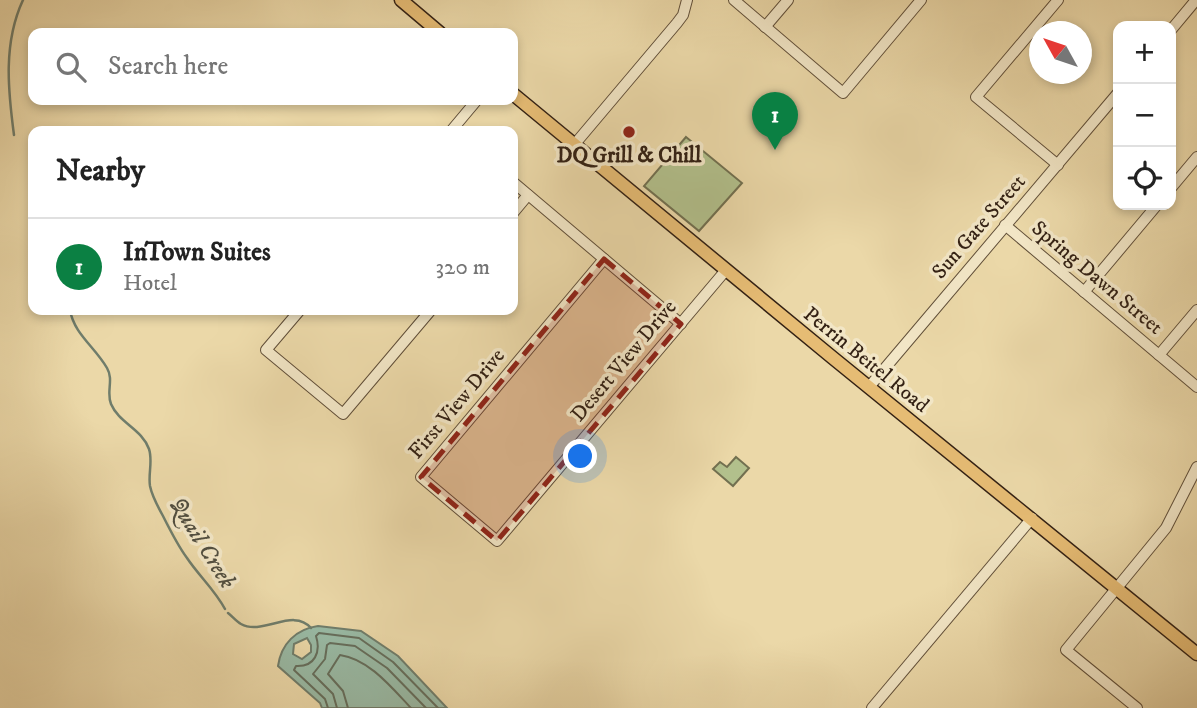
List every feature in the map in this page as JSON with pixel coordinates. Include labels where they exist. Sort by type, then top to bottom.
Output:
[{"type":"main road","points":[[401,0],[434,28]]},
{"type":"main road","name":"Perrin Beitel Road","points":[[518,98],[1197,654]]},
{"type":"street","points":[[574,145],[677,23],[683,15],[687,0]]},
{"type":"street","points":[[734,0],[843,93],[921,0]]},
{"type":"street","points":[[765,27],[788,0]]},
{"type":"street","points":[[1058,0],[976,97],[1058,165]]},
{"type":"street","points":[[1176,24],[1196,0]]},
{"type":"street","name":"Sun Gate Street","points":[[869,387],[1113,99]]},
{"type":"street","points":[[455,126],[473,105]]},
{"type":"street","points":[[1176,182],[1197,157]]},
{"type":"street","points":[[518,187],[681,324]]},
{"type":"street","points":[[518,207],[528,195]]},
{"type":"street","points":[[1084,292],[1153,210]]},
{"type":"street","name":"Spring Dawn Street","points":[[1005,225],[1197,387]]},
{"type":"street","name":"First View Drive","points":[[497,541],[421,477],[604,259]]},
{"type":"street","name":"Desert View Drive","points":[[497,541],[726,270]]},
{"type":"street","points":[[1159,355],[1197,310]]},
{"type":"street","points":[[296,315],[266,350],[343,414],[427,315]]},
{"type":"street","points":[[1137,708],[1124,704],[1066,650],[1166,528],[1197,467]]},
{"type":"street","points":[[873,708],[1032,518]]},
{"type":"highlighted area","points":[[604,259],[681,324],[497,541],[421,477]]},
{"type":"green space","points":[[686,137],[742,183],[699,231],[644,186]]},
{"type":"green space","points":[[736,457],[749,468],[733,486],[713,469],[720,462],[727,467]]},
{"type":"water","points":[[318,626],[361,631],[398,656],[447,708],[322,708],[320,703],[278,666],[286,644],[296,634]],"holes":[[[307,638],[311,652],[302,659],[293,654],[294,644]]]},
{"type":"waterway","name":"Quail Creek","points":[[14,135],[9,84],[10,50],[12,33],[23,0]]},
{"type":"waterway","name":"Quail Creek","points":[[71,315],[80,333],[107,368],[110,377],[110,400],[115,411],[146,442],[151,458],[150,486],[174,538],[225,609]]},
{"type":"waterway","name":"Quail Creek","points":[[228,613],[239,623],[250,627],[296,620],[311,628]]},
{"type":"place","name":"DQ Grill & Chill","points":[[629,132]]},
{"type":"place","name":"InTown Suites","points":[[775,150]]}]
